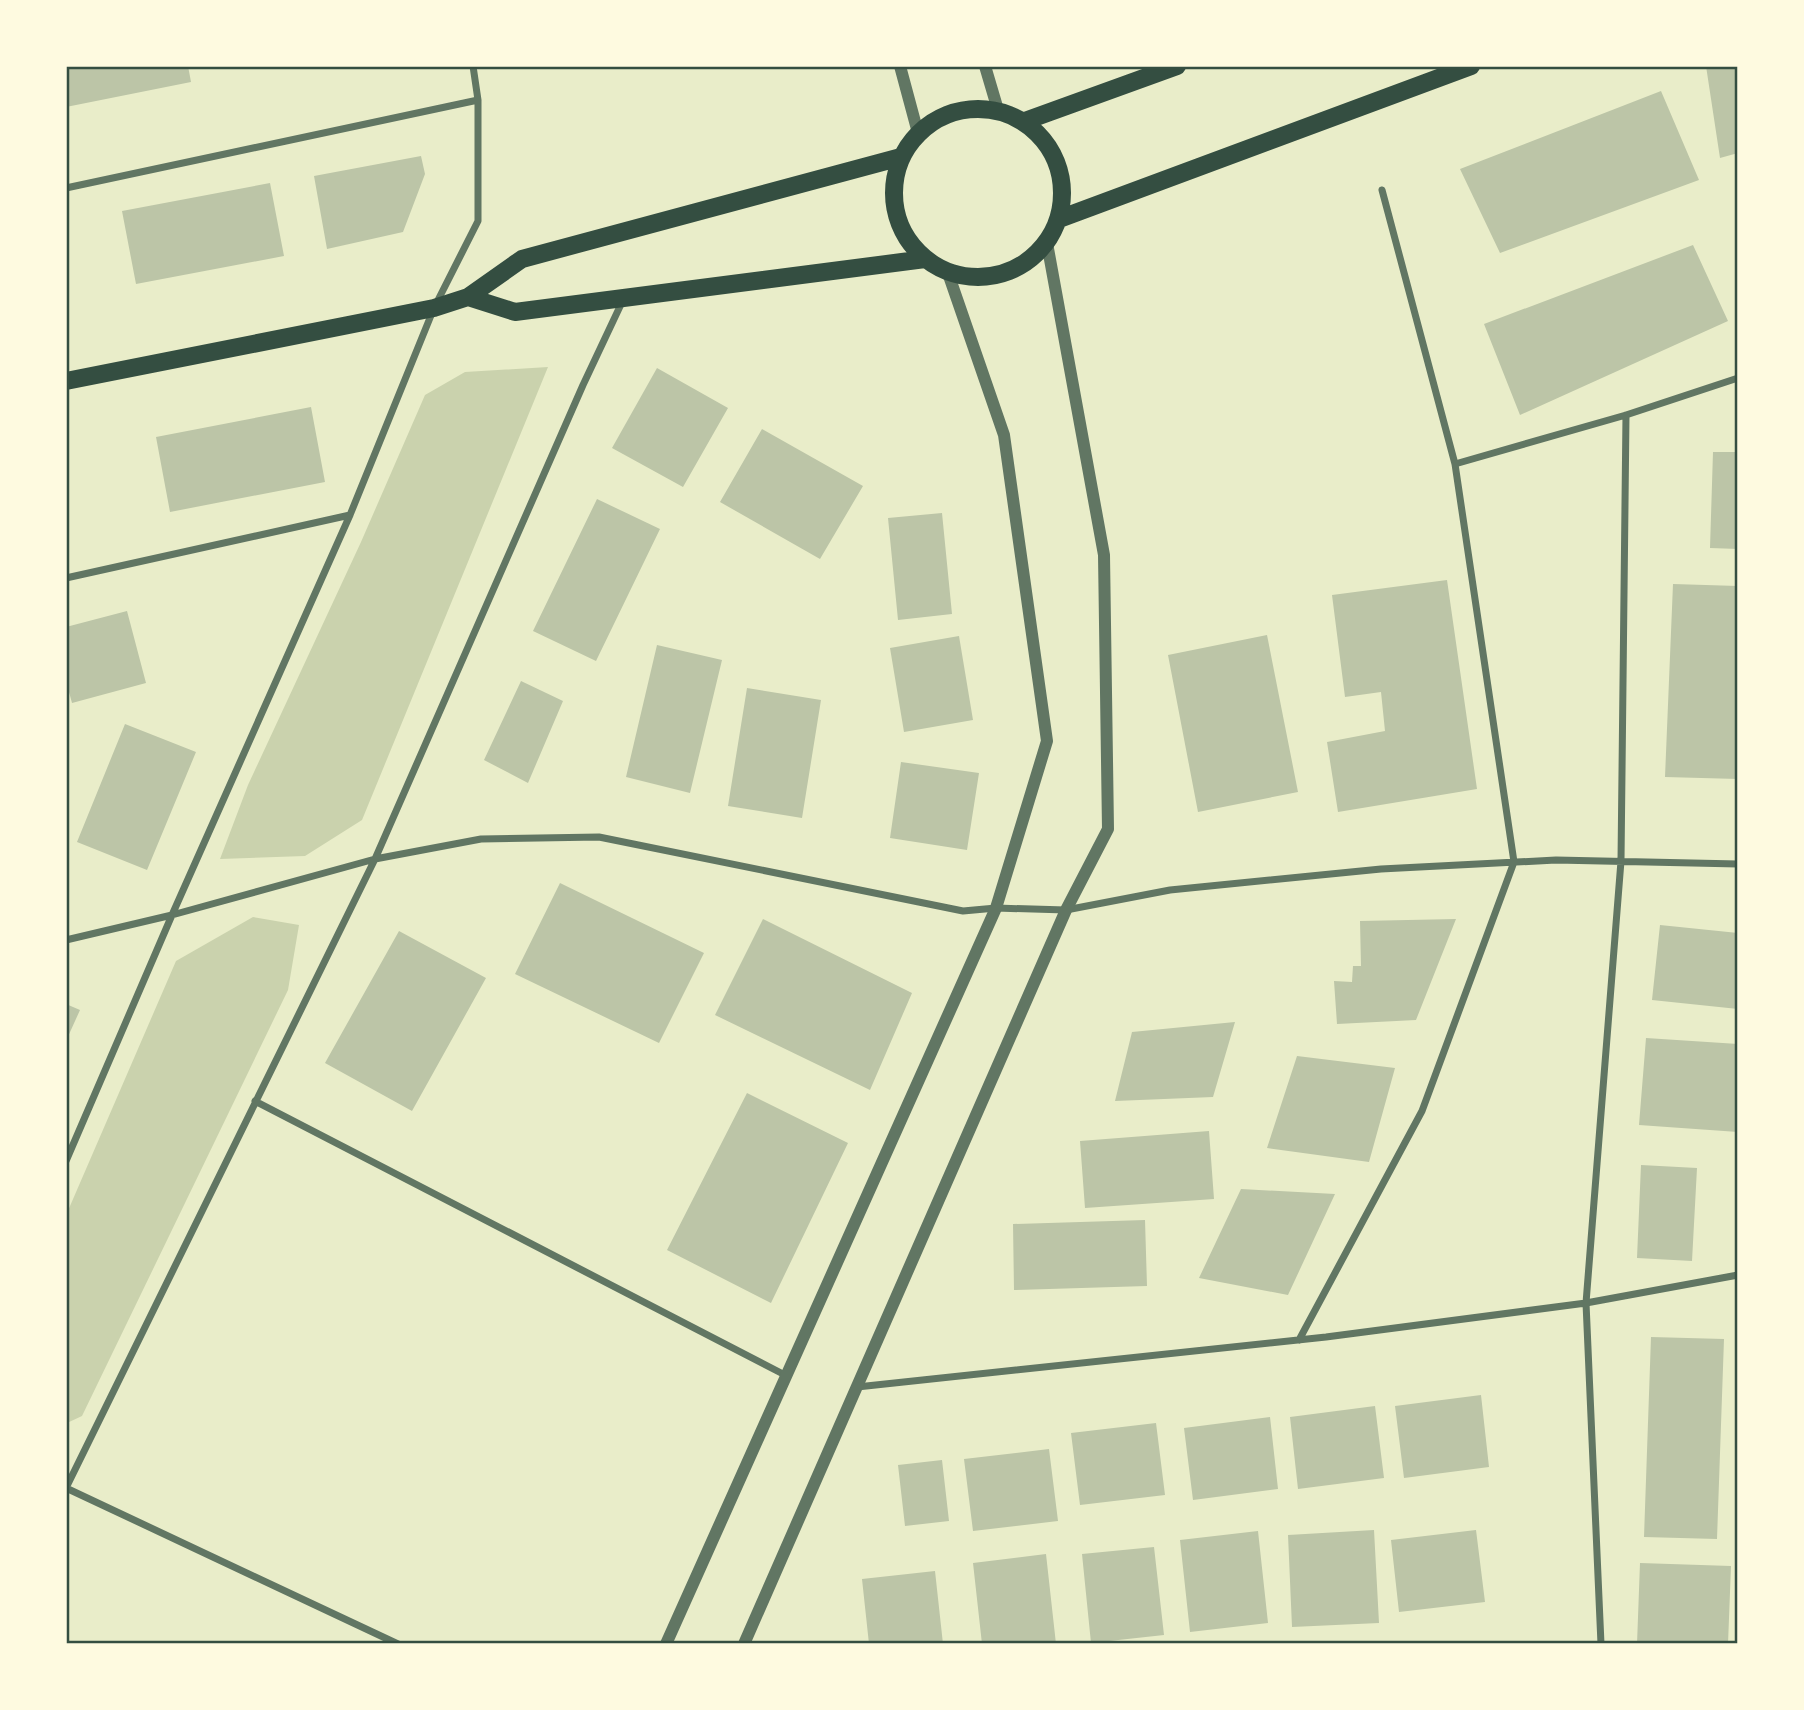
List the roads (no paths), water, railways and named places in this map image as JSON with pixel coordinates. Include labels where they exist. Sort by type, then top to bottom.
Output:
[{"type":"main road","points":[[1025,121],[1177,66]]},
{"type":"main road","points":[[1059,219],[1471,66]]},
{"type":"main road","points":[[969,108],[998,110],[1025,121],[1045,140],[1058,164],[1063,191],[1059,219],[1046,243],[1027,263],[1002,274],[975,278],[948,273],[925,259],[906,238],[895,212],[894,185],[901,157],[918,133],[941,117],[969,108]]},
{"type":"main road","points":[[66,381],[434,307],[468,297],[522,259],[901,157]]},
{"type":"main road","points":[[468,297],[516,312],[925,259]]},
{"type":"street","points":[[66,1161],[350,515],[434,307],[478,221],[478,100],[473,66]]},
{"type":"street","points":[[900,66],[918,133]]},
{"type":"street","points":[[985,66],[998,110]]},
{"type":"street","points":[[66,188],[478,100]]},
{"type":"street","points":[[1299,1340],[1422,1111],[1514,862],[1455,464],[1382,190]]},
{"type":"street","points":[[744,1643],[1066,909],[1108,829],[1104,555],[1046,243]]},
{"type":"street","points":[[666,1643],[996,908],[1047,741],[1004,435],[948,273]]},
{"type":"street","points":[[398,1643],[66,1488],[375,859],[583,385],[625,298]]},
{"type":"street","points":[[1455,464],[1626,415],[1738,378]]},
{"type":"street","points":[[1601,1643],[1586,1303],[1621,861],[1626,415]]},
{"type":"street","points":[[66,578],[350,515]]},
{"type":"street","points":[[66,940],[172,915],[375,859],[481,839],[598,837],[963,911],[996,908],[1066,909],[1170,890],[1381,869],[1556,860],[1738,864]]},
{"type":"street","points":[[255,1101],[785,1375]]},
{"type":"street","points":[[857,1387],[1299,1340],[1586,1303],[1738,1276]]}]
